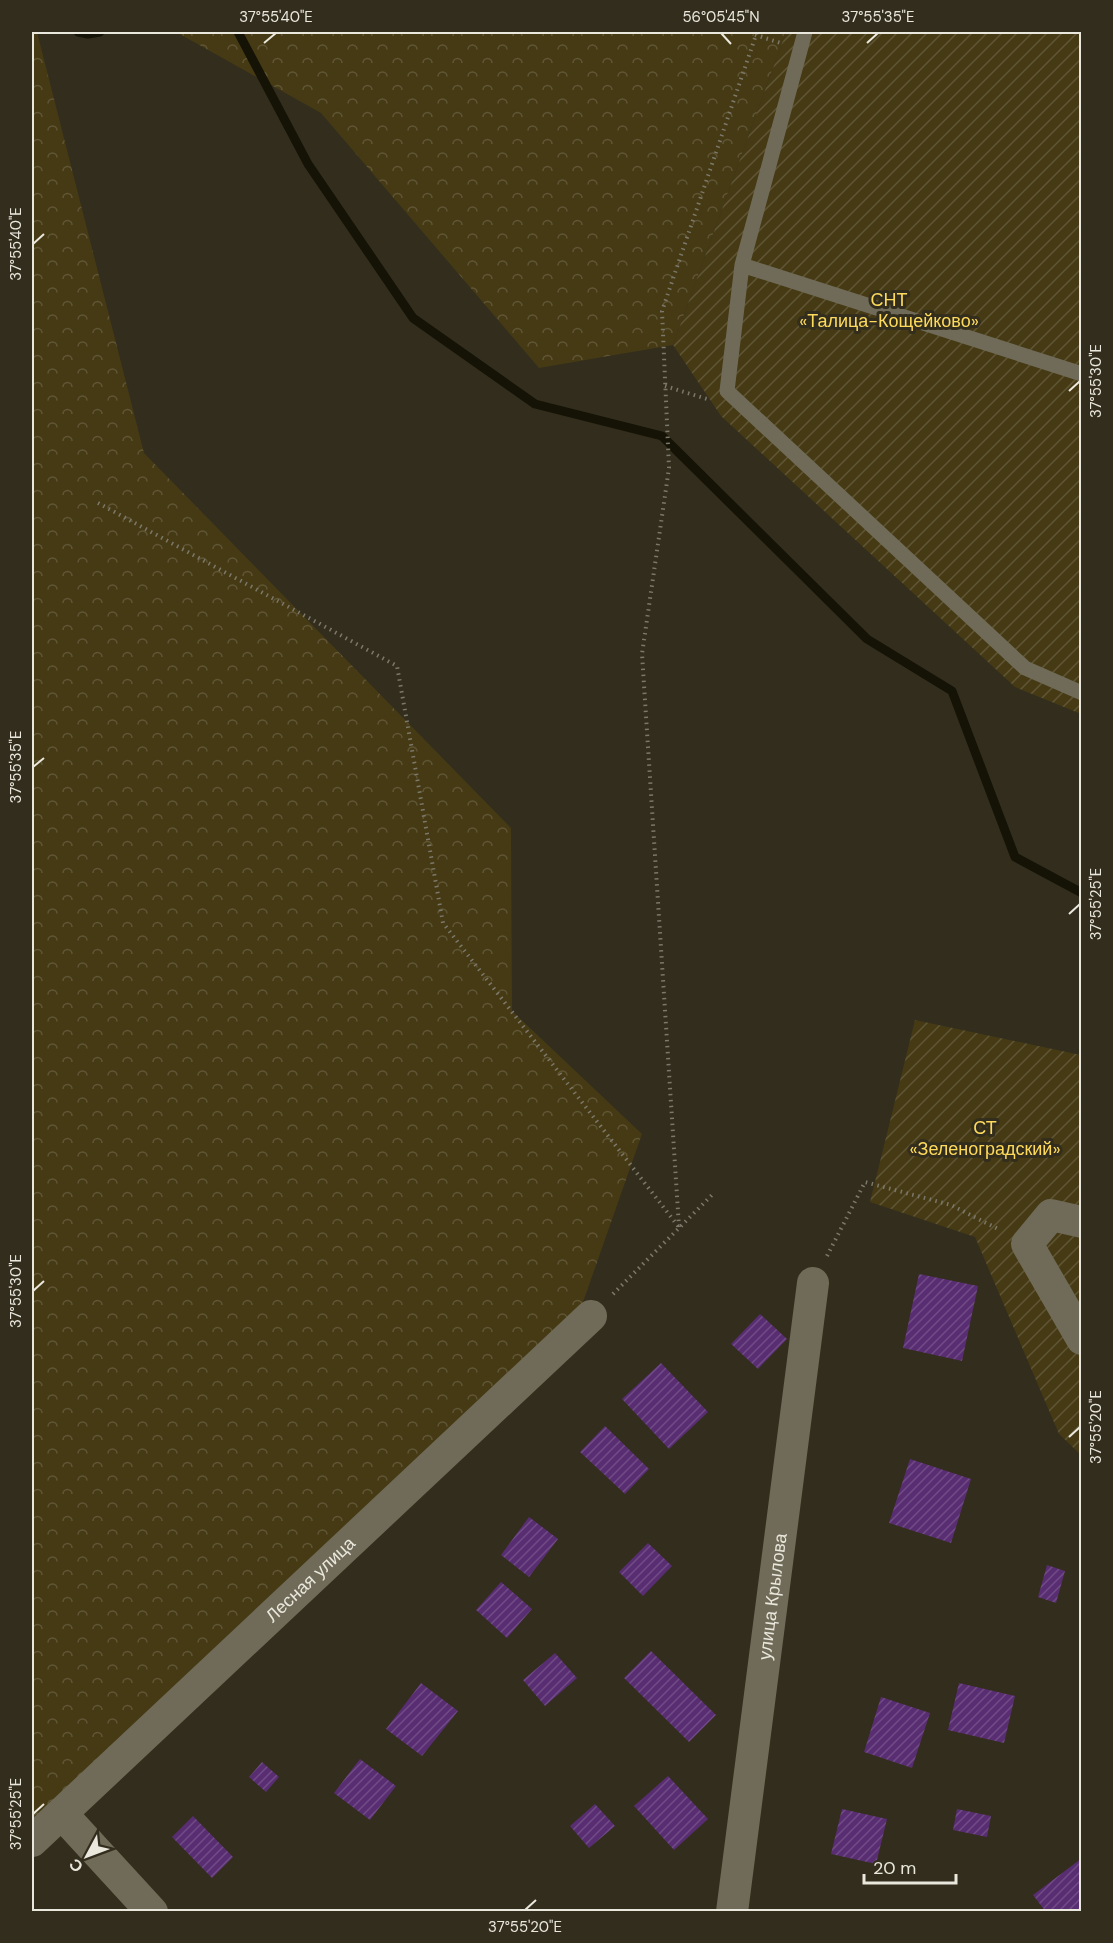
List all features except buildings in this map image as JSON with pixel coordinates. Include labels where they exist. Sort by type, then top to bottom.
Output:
[{"type":"street","points":[[1082,1222],[1051,1215],[1027,1244],[1082,1339]]},
{"type":"street","name":"улица Крылова","points":[[732,1911],[813,1283]]},
{"type":"street","name":"Лесная улица","points":[[32,1841],[591,1316]]},
{"type":"street","points":[[63,1814],[152,1911]]},
{"type":"lane","points":[[805,32],[742,265],[727,391],[1025,668],[1082,693]]},
{"type":"lane","points":[[742,265],[1082,374]]},
{"type":"path","points":[[679,1227],[642,654],[669,468],[662,311],[757,32]]},
{"type":"path","points":[[98,503],[397,666],[443,922],[679,1227]]},
{"type":"path","points":[[813,1283],[864,1182],[951,1205],[1027,1244]]},
{"type":"path","points":[[591,1316],[712,1195]]},
{"type":"green space","points":[[32,32],[37,32],[144,453],[511,828],[512,1011],[642,1134],[582,1305],[32,1847]]},
{"type":"green space","points":[[176,32],[786,32],[673,345],[539,368],[321,113]]},
{"type":"green space","name":"СНТ «Талица-Кощейково»","points":[[786,32],[1081,32],[1081,714],[1015,687],[721,416],[673,345]]},
{"type":"green space","name":"СТ «Зеленоградский»","points":[[915,1020],[1081,1055],[1081,1455],[1059,1434],[975,1237],[870,1202]]},
{"type":"waterway","points":[[78,32],[88,34],[100,32]]},
{"type":"waterway","points":[[238,32],[308,164],[413,318],[535,404],[662,436],[867,639],[952,691],[1015,857],[1082,893]]}]
